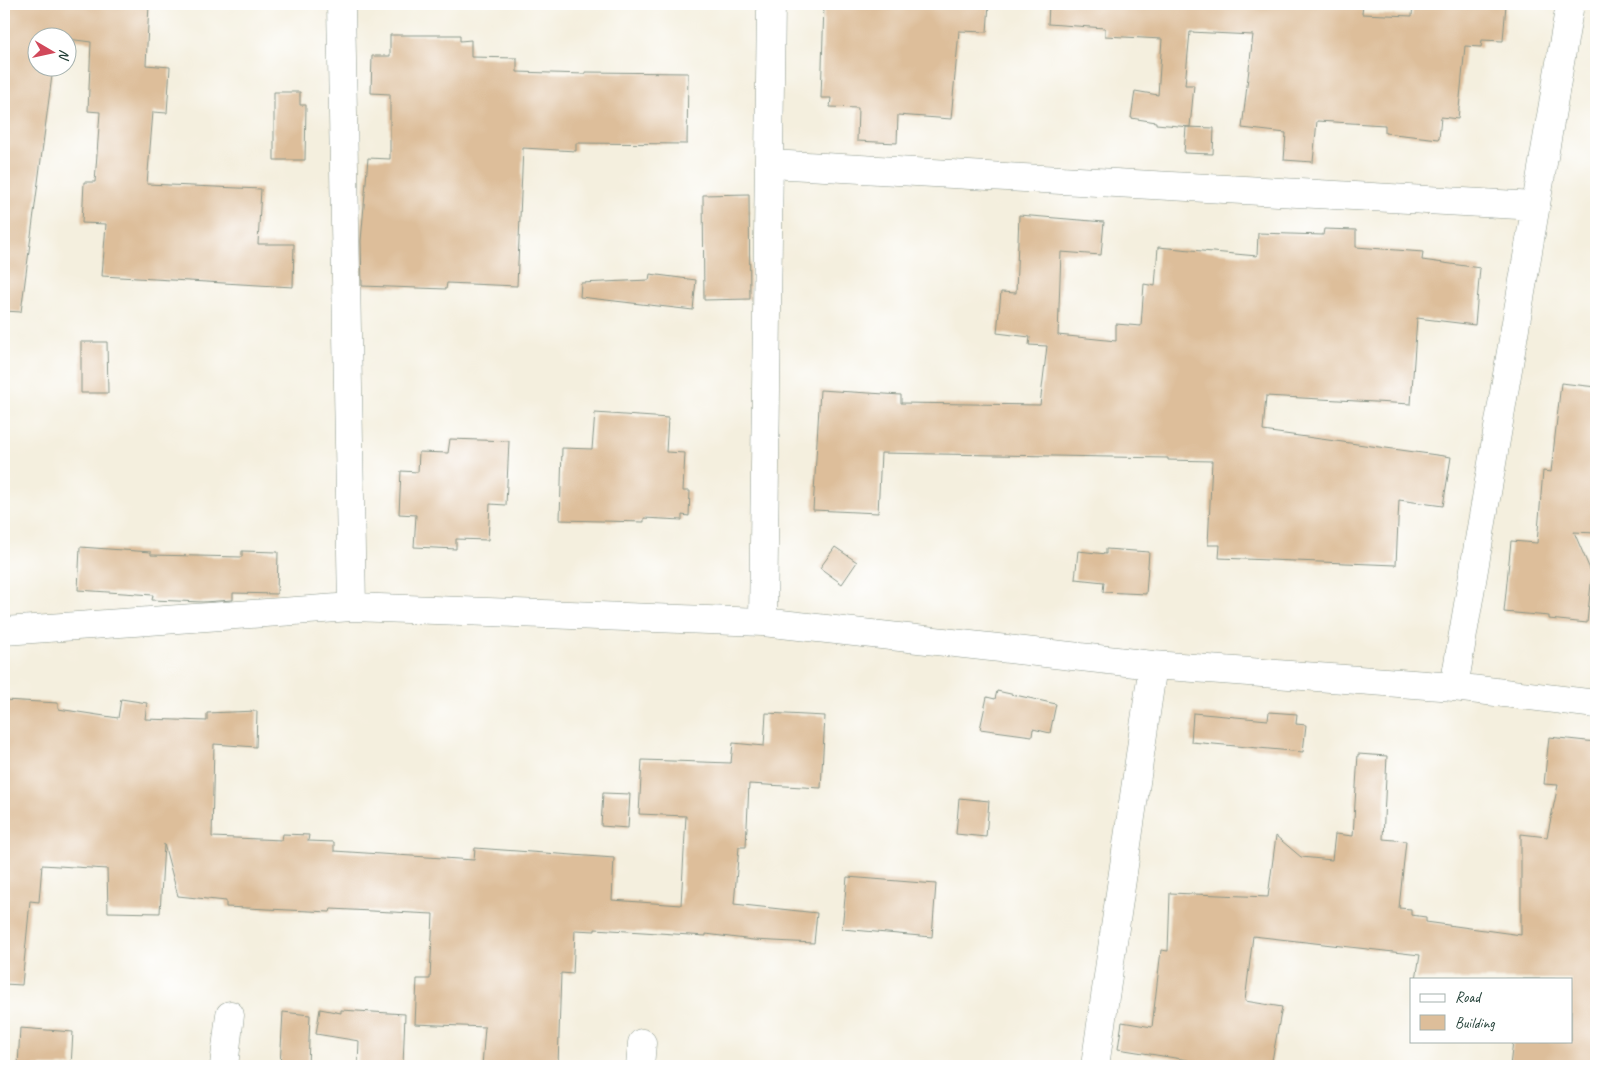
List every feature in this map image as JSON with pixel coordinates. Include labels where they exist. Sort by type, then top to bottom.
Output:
[{"type":"street","points":[[341,4],[352,607]]},
{"type":"street","points":[[763,622],[771,4]]},
{"type":"street","points":[[1454,687],[1534,206],[1570,4]]},
{"type":"street","points":[[770,164],[1534,206]]},
{"type":"street","points":[[4,631],[352,607],[763,622],[1153,666],[1454,687],[1596,704]]},
{"type":"street","points":[[1095,1066],[1153,666]]},
{"type":"street","points":[[224,1066],[230,1015]]},
{"type":"building","points":[[4,4],[149,4],[146,65],[170,67],[167,113],[153,112],[147,184],[261,189],[258,244],[294,244],[293,287],[102,276],[106,224],[82,223],[84,182],[95,182],[100,112],[88,111],[91,42],[78,40],[78,28],[28,28],[28,78],[52,78],[21,312],[4,311]]},
{"type":"building","points":[[824,4],[989,4],[987,32],[959,31],[951,119],[898,115],[897,143],[857,141],[858,108],[830,107],[831,98],[821,98]]},
{"type":"building","points":[[1049,4],[1363,4],[1362,14],[1412,16],[1413,4],[1506,4],[1503,41],[1482,40],[1481,47],[1465,46],[1458,119],[1441,117],[1439,139],[1385,133],[1385,125],[1317,121],[1313,162],[1284,160],[1286,133],[1242,128],[1253,35],[1190,32],[1185,85],[1194,85],[1190,127],[1156,124],[1156,122],[1131,118],[1135,91],[1158,95],[1162,39],[1105,36],[1105,28],[1048,24]]},
{"type":"building","points":[[390,35],[460,35],[460,41],[471,40],[471,57],[517,58],[517,72],[585,74],[585,72],[688,73],[687,144],[576,143],[576,151],[523,148],[517,286],[447,283],[446,289],[362,286],[361,241],[368,158],[390,159],[390,94],[371,93],[372,56],[390,56]]},
{"type":"building","points":[[274,92],[300,92],[300,105],[306,105],[305,160],[274,160]]},
{"type":"building","points":[[1186,127],[1214,128],[1213,154],[1184,153]]},
{"type":"building","points":[[749,194],[750,299],[704,300],[703,195]]},
{"type":"building","points":[[1019,215],[1104,222],[1101,255],[1061,252],[1058,335],[1116,341],[1116,324],[1141,326],[1144,284],[1155,286],[1158,247],[1257,256],[1258,233],[1323,235],[1324,229],[1356,230],[1356,247],[1423,252],[1422,260],[1480,268],[1475,325],[1417,318],[1411,404],[1266,396],[1263,431],[1451,457],[1443,506],[1399,500],[1396,565],[1219,558],[1220,545],[1208,545],[1212,461],[1168,460],[1168,458],[881,453],[878,513],[813,510],[820,390],[901,395],[901,403],[1040,405],[1047,346],[1029,345],[1030,337],[997,333],[1001,292],[1016,293]]},
{"type":"building","points":[[650,274],[696,280],[693,310],[580,297],[581,283],[649,280]]},
{"type":"building","points":[[81,342],[107,342],[108,393],[81,393]]},
{"type":"building","points":[[1561,383],[1596,387],[1596,533],[1574,532],[1592,574],[1587,623],[1549,619],[1549,616],[1504,612],[1511,541],[1537,543],[1543,471],[1551,472]]},
{"type":"building","points":[[595,413],[668,418],[666,452],[685,453],[683,491],[690,491],[689,516],[682,515],[682,520],[644,518],[644,522],[560,520],[562,448],[592,449]]},
{"type":"building","points":[[450,439],[509,441],[506,505],[490,504],[488,540],[456,539],[456,549],[414,547],[416,515],[399,514],[401,471],[418,472],[419,452],[448,453]]},
{"type":"building","points":[[80,547],[151,552],[151,555],[242,557],[242,551],[278,552],[277,594],[233,593],[233,600],[203,602],[152,600],[153,595],[78,590]]},
{"type":"building","points":[[835,547],[857,562],[842,584],[820,568]]},
{"type":"building","points":[[1106,549],[1149,552],[1146,594],[1103,592],[1104,582],[1075,579],[1078,551],[1106,554]]},
{"type":"building","points":[[997,691],[1056,704],[1050,733],[1033,729],[1032,736],[980,729],[987,697],[995,699]]},
{"type":"building","points":[[121,699],[147,703],[145,719],[207,721],[207,713],[257,711],[256,747],[214,744],[212,837],[282,840],[283,834],[309,835],[308,841],[334,842],[334,851],[474,860],[475,848],[614,858],[612,900],[681,905],[686,816],[639,814],[642,760],[731,763],[733,743],[764,746],[766,713],[825,716],[821,788],[749,784],[746,847],[739,847],[734,904],[817,913],[814,943],[753,940],[706,934],[706,936],[595,929],[595,931],[575,930],[573,974],[561,973],[558,1066],[482,1066],[485,1027],[415,1024],[417,979],[430,979],[433,914],[331,909],[330,912],[226,907],[226,901],[178,896],[164,844],[160,913],[108,912],[107,869],[42,865],[39,902],[30,901],[22,985],[4,984],[4,700],[58,703],[58,709],[118,718]]},
{"type":"building","points":[[1269,712],[1297,714],[1296,724],[1306,725],[1303,752],[1191,742],[1193,713],[1268,720]]},
{"type":"building","points":[[1549,737],[1596,742],[1596,1066],[1510,1066],[1513,1042],[1572,1042],[1572,978],[1416,978],[1420,955],[1253,936],[1245,1001],[1282,1007],[1271,1066],[1187,1066],[1188,1060],[1118,1049],[1122,1022],[1152,1027],[1161,950],[1168,951],[1170,893],[1268,897],[1276,836],[1301,857],[1332,860],[1335,834],[1353,836],[1358,754],[1387,756],[1383,839],[1406,841],[1399,908],[1411,909],[1411,915],[1426,917],[1426,922],[1521,935],[1521,834],[1547,837],[1558,785],[1544,784]]},
{"type":"building","points":[[603,793],[630,794],[628,828],[601,826]]},
{"type":"building","points":[[959,798],[989,801],[986,837],[956,834]]},
{"type":"building","points":[[847,877],[936,884],[932,937],[842,929]]},
{"type":"building","points":[[320,1009],[341,1013],[341,1010],[405,1014],[403,1066],[358,1066],[359,1041],[316,1034]]},
{"type":"building","points":[[283,1012],[310,1015],[308,1066],[280,1066]]},
{"type":"building","points":[[20,1028],[73,1032],[71,1066],[18,1066]]}]
